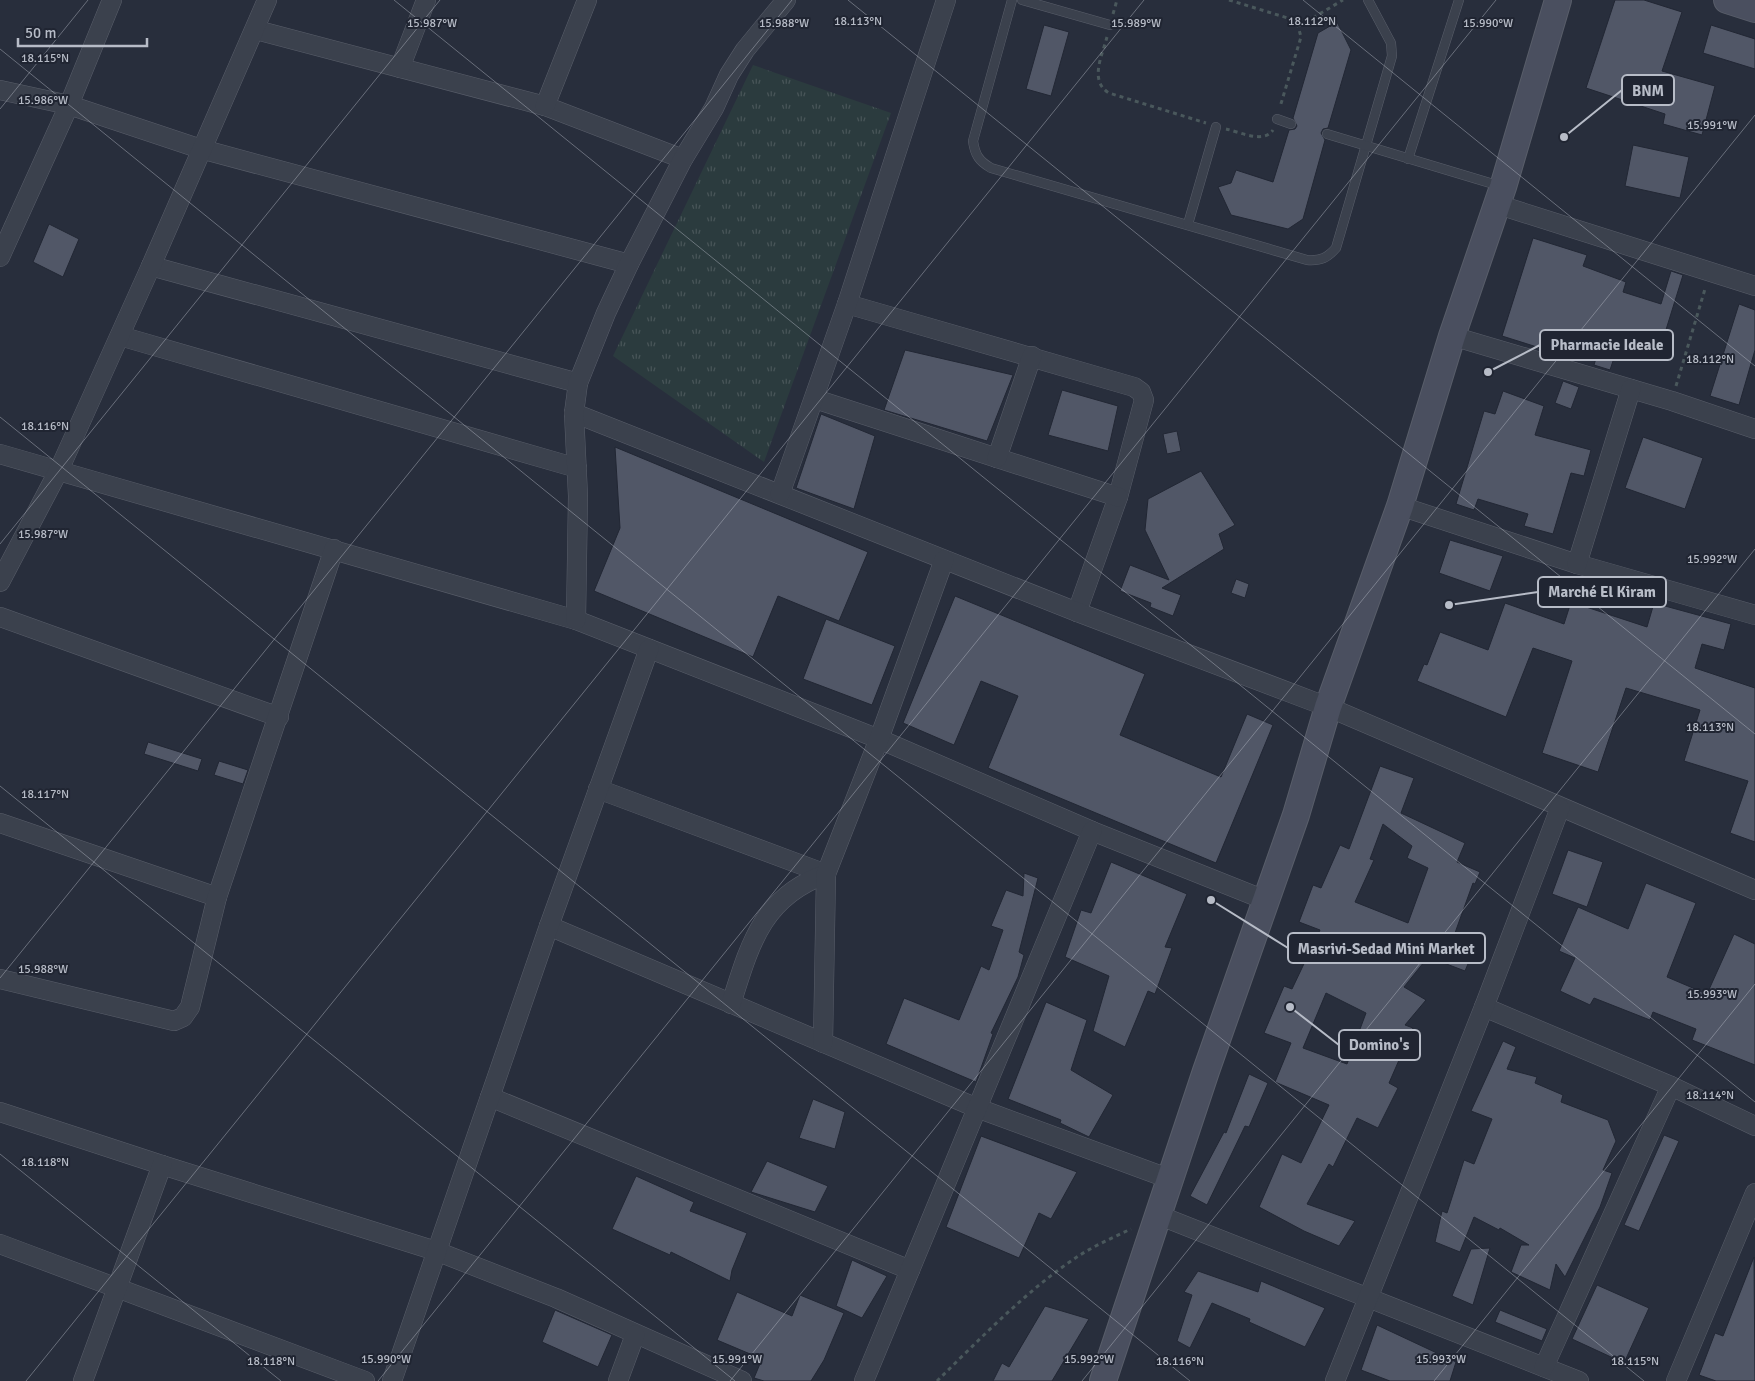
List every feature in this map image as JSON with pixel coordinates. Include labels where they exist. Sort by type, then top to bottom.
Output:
[{"type":"street","points":[[0,257],[69,104],[112,0]]},
{"type":"street","points":[[0,582],[58,470],[120,336],[201,149],[256,30],[267,0]]},
{"type":"street","points":[[400,68],[426,0]]},
{"type":"street","points":[[545,106],[587,0]]},
{"type":"street","points":[[576,620],[579,539],[574,413],[578,383],[606,313],[629,264],[684,159],[738,60],[786,0]]},
{"type":"street","points":[[780,494],[847,304],[946,0]]},
{"type":"street","points":[[1103,1381],[1265,900],[1296,815],[1328,707],[1400,506],[1452,336],[1499,196],[1558,0]]},
{"type":"street","points":[[1727,0],[1755,9]]},
{"type":"street","points":[[256,30],[545,106],[684,159]]},
{"type":"street","points":[[0,90],[69,104],[201,149],[629,264]]},
{"type":"street","points":[[1499,196],[1710,272],[1755,286]]},
{"type":"street","points":[[151,266],[578,383]]},
{"type":"street","points":[[847,304],[1134,386],[1141,392],[1144,400],[1118,497],[1077,612]]},
{"type":"street","points":[[120,336],[577,468]]},
{"type":"street","points":[[1452,336],[1672,400],[1755,429]]},
{"type":"street","points":[[997,458],[1032,356]]},
{"type":"street","points":[[1577,564],[1632,388]]},
{"type":"street","points":[[814,399],[1118,497]]},
{"type":"street","points":[[574,413],[1077,612],[1328,707],[1755,890]]},
{"type":"street","points":[[0,454],[576,620],[879,739],[1092,831],[1265,900]]},
{"type":"street","points":[[1400,506],[1577,564],[1755,615]]},
{"type":"street","points":[[0,979],[174,1021],[183,1017],[190,1007],[216,897],[279,717],[334,549]]},
{"type":"street","points":[[824,1043],[826,874],[879,739],[944,560]]},
{"type":"street","points":[[0,617],[279,717]]},
{"type":"street","points":[[392,1381],[549,926],[648,649]]},
{"type":"street","points":[[598,789],[826,874]]},
{"type":"street","points":[[1335,1381],[1484,1008],[1560,808]]},
{"type":"street","points":[[0,823],[216,897]]},
{"type":"street","points":[[864,1381],[1092,831]]},
{"type":"street","points":[[731,1004],[746,956],[762,924],[793,888],[826,874]]},
{"type":"street","points":[[549,926],[977,1108],[1170,1179]]},
{"type":"street","points":[[1484,1008],[1671,1086],[1755,1126]]},
{"type":"street","points":[[1544,1366],[1671,1086]]},
{"type":"street","points":[[490,1097],[910,1270]]},
{"type":"street","points":[[0,1112],[436,1251],[556,1298],[635,1335],[742,1381]]},
{"type":"street","points":[[83,1381],[162,1165]]},
{"type":"street","points":[[1676,1381],[1755,1193]]},
{"type":"street","points":[[1158,1215],[1580,1381]]},
{"type":"street","points":[[0,1244],[365,1381]]},
{"type":"street","points":[[618,1381],[635,1335]]},
{"type":"lane","points":[[1012,0],[973,142],[974,152],[981,162],[991,168],[1307,260],[1318,261],[1327,258],[1336,248],[1392,49],[1387,34],[1368,0]]},
{"type":"lane","points":[[1022,0],[1110,25]]},
{"type":"lane","points":[[1408,159],[1459,0]]},
{"type":"lane","points":[[1277,119],[1291,124]]},
{"type":"lane","points":[[1188,224],[1216,126]]},
{"type":"lane","points":[[1327,134],[1408,159],[1499,196]]},
{"type":"path","points":[[1117,0],[1097,79],[1101,88],[1109,93],[1262,138],[1270,135],[1277,119],[1301,37],[1298,26],[1291,19],[1229,0]]},
{"type":"path","points":[[1298,26],[1344,0]]},
{"type":"path","points":[[1672,400],[1710,272]]},
{"type":"path","points":[[937,1381],[1004,1317],[1080,1256],[1158,1215]]},
{"type":"green space","points":[[753,65],[891,113],[764,462],[613,356]]},
{"type":"building","points":[[1615,0],[1644,0],[1682,12],[1662,71],[1715,86],[1702,135],[1663,124],[1665,114],[1586,88]]},
{"type":"building","points":[[1337,22],[1351,50],[1328,128],[1323,129],[1321,133],[1325,140],[1303,219],[1288,229],[1231,215],[1218,187],[1231,183],[1236,170],[1273,182],[1289,130],[1295,129],[1297,126],[1293,118],[1318,33]]},
{"type":"building","points":[[1044,25],[1069,32],[1051,96],[1026,89]]},
{"type":"building","points":[[1711,25],[1755,39],[1755,69],[1703,53]]},
{"type":"building","points":[[1633,145],[1689,157],[1680,198],[1625,186]]},
{"type":"building","points":[[49,224],[79,239],[63,277],[33,262]]},
{"type":"building","points":[[1533,238],[1587,255],[1583,266],[1626,282],[1623,292],[1661,304],[1671,271],[1683,275],[1660,349],[1621,337],[1610,370],[1594,365],[1600,345],[1563,332],[1556,353],[1502,336]]},
{"type":"building","points":[[1739,304],[1755,310],[1755,350],[1739,405],[1710,396]]},
{"type":"building","points":[[905,350],[1013,375],[987,441],[884,410]]},
{"type":"building","points":[[1563,381],[1579,387],[1571,409],[1555,403]]},
{"type":"building","points":[[1062,390],[1118,406],[1108,451],[1048,435]]},
{"type":"building","points":[[1503,391],[1544,406],[1535,435],[1591,450],[1584,476],[1571,473],[1553,534],[1524,526],[1528,514],[1478,499],[1474,510],[1456,504],[1484,411],[1495,414]]},
{"type":"building","points":[[821,414],[875,436],[854,509],[796,488]]},
{"type":"building","points":[[1177,431],[1181,451],[1167,454],[1163,434]]},
{"type":"building","points":[[1643,437],[1703,458],[1685,509],[1625,488]]},
{"type":"building","points":[[615,447],[868,552],[839,621],[778,596],[753,657],[594,591],[620,528]]},
{"type":"building","points":[[1201,471],[1235,525],[1219,534],[1224,549],[1162,588],[1181,595],[1173,616],[1150,607],[1151,603],[1120,591],[1130,565],[1169,580],[1145,530],[1148,499]]},
{"type":"building","points":[[1450,540],[1503,556],[1490,591],[1439,573]]},
{"type":"building","points":[[1236,579],[1249,584],[1245,598],[1231,593]]},
{"type":"building","points":[[955,596],[1145,674],[1120,735],[1221,777],[1247,714],[1273,725],[1216,863],[988,768],[1018,696],[981,681],[954,745],[903,723]]},
{"type":"building","points":[[1571,602],[1647,627],[1654,603],[1731,624],[1724,650],[1702,644],[1695,668],[1755,688],[1755,842],[1730,833],[1748,781],[1684,761],[1700,710],[1626,688],[1598,772],[1542,753],[1572,661],[1533,648],[1506,717],[1417,681],[1424,664],[1427,665],[1440,632],[1488,650],[1505,603],[1564,624]]},
{"type":"building","points":[[826,619],[895,646],[872,705],[803,679]]},
{"type":"building","points":[[148,742],[202,759],[198,771],[144,754]]},
{"type":"building","points":[[219,761],[248,770],[243,784],[214,775]]},
{"type":"building","points":[[1380,766],[1414,778],[1401,813],[1465,843],[1457,862],[1480,872],[1475,884],[1473,883],[1451,944],[1473,952],[1465,971],[1428,957],[1404,987],[1426,1000],[1405,1025],[1413,1028],[1389,1083],[1398,1088],[1378,1128],[1357,1118],[1333,1167],[1329,1164],[1307,1204],[1355,1221],[1339,1246],[1304,1231],[1259,1207],[1282,1154],[1301,1163],[1329,1105],[1275,1082],[1291,1043],[1264,1033],[1284,986],[1292,989],[1320,930],[1299,922],[1313,885],[1321,888],[1340,845],[1349,849]],"holes":[[[1383,824],[1412,846],[1407,858],[1428,868],[1408,923],[1355,902],[1374,860],[1370,859]],[[1326,993],[1366,1013],[1347,1064],[1303,1048]]]},
{"type":"building","points":[[1568,850],[1603,862],[1587,907],[1552,894]]},
{"type":"building","points":[[1111,862],[1187,894],[1165,947],[1172,948],[1155,994],[1148,991],[1125,1047],[1093,1031],[1109,976],[1065,957],[1081,910],[1091,913]]},
{"type":"building","points":[[1024,873],[1038,878],[1019,952],[1024,955],[1018,977],[991,1033],[993,1034],[976,1082],[886,1044],[904,998],[959,1020],[981,966],[989,970],[1003,930],[991,926],[1006,890],[1023,896]]},
{"type":"building","points":[[1646,883],[1696,903],[1667,977],[1707,994],[1734,934],[1755,944],[1755,1065],[1692,1040],[1696,1029],[1653,1012],[1650,1020],[1594,998],[1590,1005],[1560,991],[1575,958],[1559,951],[1578,907],[1628,929]]},
{"type":"building","points":[[1046,1002],[1087,1020],[1071,1070],[1113,1095],[1089,1137],[1060,1123],[1061,1120],[1008,1099]]},
{"type":"building","points":[[1503,1041],[1516,1047],[1507,1069],[1537,1077],[1535,1083],[1563,1095],[1561,1102],[1608,1120],[1616,1141],[1603,1170],[1612,1173],[1600,1207],[1565,1277],[1556,1264],[1550,1290],[1511,1272],[1521,1245],[1529,1245],[1500,1228],[1499,1230],[1474,1217],[1460,1252],[1435,1242],[1442,1211],[1447,1213],[1464,1160],[1474,1164],[1492,1119],[1471,1111]]},
{"type":"building","points":[[1249,1074],[1268,1083],[1249,1127],[1245,1126],[1207,1205],[1190,1196],[1224,1132],[1226,1133]]},
{"type":"building","points":[[813,1099],[845,1112],[835,1149],[799,1138]]},
{"type":"building","points":[[1664,1135],[1679,1141],[1639,1231],[1624,1225]]},
{"type":"building","points":[[981,1136],[1077,1172],[1051,1219],[1039,1213],[1019,1258],[946,1227]]},
{"type":"building","points":[[767,1161],[828,1186],[815,1212],[751,1192]]},
{"type":"building","points":[[636,1176],[694,1202],[690,1211],[747,1233],[732,1270],[730,1281],[671,1252],[670,1255],[612,1229]]},
{"type":"building","points":[[1490,1248],[1473,1305],[1452,1296],[1471,1249]]},
{"type":"building","points":[[1754,1257],[1755,1381],[1716,1381],[1699,1375],[1715,1333],[1723,1336]]},
{"type":"building","points":[[852,1260],[887,1276],[862,1318],[836,1306]]},
{"type":"building","points":[[1198,1271],[1258,1292],[1261,1281],[1325,1308],[1305,1347],[1249,1322],[1250,1319],[1212,1303],[1190,1348],[1177,1341],[1192,1295],[1184,1292]]},
{"type":"building","points":[[1597,1285],[1649,1308],[1624,1363],[1572,1339]]},
{"type":"building","points":[[737,1292],[792,1316],[800,1295],[844,1313],[824,1360],[811,1381],[764,1381],[754,1378],[762,1359],[717,1340]]},
{"type":"building","points":[[1045,1306],[1089,1319],[1052,1381],[993,1381],[1002,1363],[1009,1367]]},
{"type":"building","points":[[555,1310],[612,1335],[598,1367],[542,1342]]},
{"type":"building","points":[[1500,1310],[1547,1329],[1542,1341],[1495,1322]]},
{"type":"building","points":[[1377,1325],[1456,1362],[1450,1381],[1390,1381],[1361,1370]]},
{"type":"place","name":"BNM","points":[[1564,137]]},
{"type":"place","name":"Pharmacie Ideale","points":[[1488,372]]},
{"type":"place","name":"Marché El Kiram","points":[[1449,605]]},
{"type":"place","name":"Masrivi-Sedad Mini Market","points":[[1211,900]]},
{"type":"place","name":"Domino's","points":[[1290,1007]]}]
